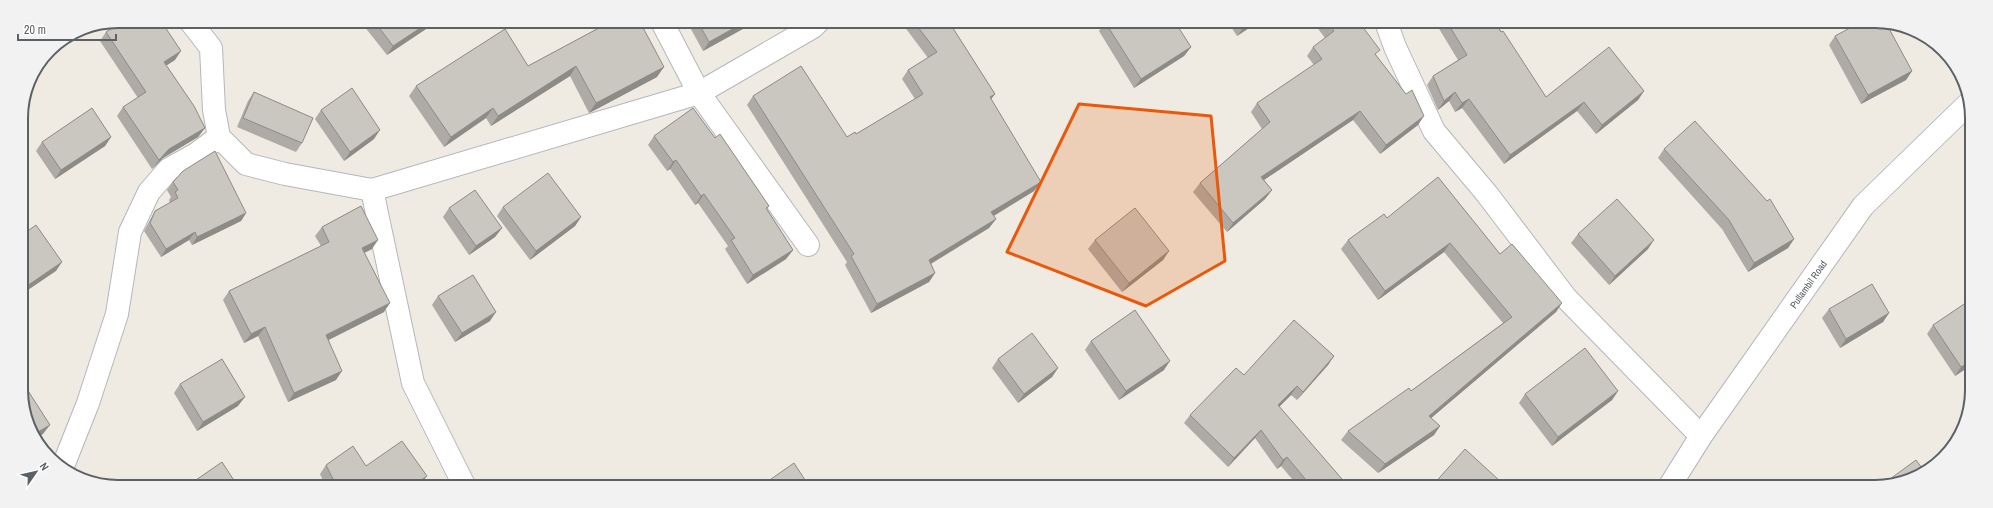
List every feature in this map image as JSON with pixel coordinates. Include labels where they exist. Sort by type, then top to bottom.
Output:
[{"type":"street","points":[[195,28],[211,48],[214,110],[219,137],[246,164],[285,174],[372,190],[699,93],[810,28]]},
{"type":"street","points":[[665,28],[699,93],[808,244]]},
{"type":"street","points":[[1388,28],[1395,47],[1434,131],[1487,194],[1566,298],[1701,436]]},
{"type":"street","name":"Pullambil Road","points":[[1673,480],[1701,436],[1863,206],[1964,108]]},
{"type":"street","points":[[65,462],[88,403],[117,314],[130,232],[149,192],[169,169],[196,154],[219,137]]},
{"type":"street","points":[[372,190],[413,383],[462,480]]},
{"type":"highlighted area","points":[[1079,104],[1211,116],[1225,261],[1146,306],[1007,252]]},
{"type":"building","points":[[118,28],[166,28],[181,51],[164,62],[194,106],[205,128],[169,149],[159,160],[123,107],[146,92],[106,32],[111,29]]},
{"type":"building","points":[[379,28],[420,28],[393,46]]},
{"type":"building","points":[[599,28],[643,28],[664,67],[596,103],[576,66],[498,116],[493,108],[451,137],[416,86],[505,29],[528,66]]},
{"type":"building","points":[[701,28],[734,28],[709,42]]},
{"type":"building","points":[[919,28],[953,28],[995,94],[990,97],[1041,182],[991,212],[996,219],[929,260],[935,273],[877,304],[851,256],[854,254],[753,96],[801,66],[847,137],[855,132],[856,134],[923,94],[908,70],[937,52]]},
{"type":"building","points":[[1109,28],[1179,28],[1191,47],[1141,79]]},
{"type":"building","points":[[1331,28],[1364,28],[1380,50],[1375,54],[1406,94],[1412,90],[1424,116],[1386,145],[1360,111],[1261,177],[1272,190],[1233,223],[1200,183],[1270,122],[1257,103],[1322,59],[1313,47],[1334,31]]},
{"type":"building","points":[[1451,28],[1499,28],[1501,32],[1503,31],[1546,97],[1609,47],[1644,91],[1602,125],[1584,102],[1510,155],[1469,99],[1462,103],[1455,92],[1444,101],[1433,76],[1467,55]]},
{"type":"building","points":[[1850,28],[1881,28],[1890,30],[1912,71],[1868,95],[1835,36]]},
{"type":"building","points":[[352,88],[380,130],[350,152],[321,110]]},
{"type":"building","points":[[254,92],[313,118],[302,143],[243,118]]},
{"type":"building","points":[[92,108],[111,137],[61,170],[42,142]]},
{"type":"building","points":[[693,108],[715,138],[720,134],[769,206],[766,208],[793,250],[753,275],[731,240],[735,238],[704,194],[701,196],[676,160],[673,162],[654,136]]},
{"type":"building","points":[[1695,121],[1767,201],[1770,199],[1794,239],[1754,263],[1729,220],[1664,149]]},
{"type":"building","points":[[215,151],[246,213],[197,237],[195,232],[166,249],[150,223],[155,211],[178,198],[175,192],[178,190],[173,182],[183,171]]},
{"type":"building","points":[[548,173],[581,217],[536,251],[503,207]]},
{"type":"building","points":[[1438,177],[1500,254],[1512,244],[1562,303],[1429,416],[1440,426],[1385,464],[1348,431],[1409,388],[1411,391],[1512,317],[1450,243],[1385,291],[1348,240],[1384,214],[1387,218]]},
{"type":"building","points":[[475,190],[502,228],[476,246],[449,208]]},
{"type":"building","points":[[1617,199],[1654,240],[1615,276],[1578,234]]},
{"type":"building","points":[[361,206],[378,240],[362,248],[390,303],[326,335],[342,371],[294,393],[265,327],[251,334],[229,291],[329,242],[322,227]]},
{"type":"building","points":[[1135,208],[1169,251],[1129,283],[1095,240]]},
{"type":"building","points":[[36,225],[62,262],[28,285],[28,231]]},
{"type":"building","points":[[473,275],[496,312],[462,333],[438,296]]},
{"type":"building","points":[[1872,284],[1889,313],[1846,339],[1829,309]]},
{"type":"building","points":[[1965,303],[1965,365],[1961,367],[1933,325]]},
{"type":"building","points":[[1135,310],[1170,361],[1126,391],[1091,341]]},
{"type":"building","points":[[1294,320],[1334,356],[1303,392],[1297,386],[1278,405],[1343,480],[1306,480],[1287,457],[1283,460],[1261,430],[1234,458],[1190,415],[1236,368],[1244,375]]},
{"type":"building","points":[[1032,333],[1058,368],[1024,394],[998,359]]},
{"type":"building","points":[[1585,348],[1618,391],[1558,437],[1525,394]]},
{"type":"building","points":[[222,359],[245,397],[203,422],[180,384]]},
{"type":"building","points":[[28,391],[50,425],[38,432],[31,413]]},
{"type":"building","points":[[402,441],[427,476],[421,480],[334,480],[326,465],[353,446],[366,466]]},
{"type":"building","points":[[1465,449],[1499,480],[1437,480]]},
{"type":"building","points":[[1916,460],[1921,467],[1909,473],[1891,478]]},
{"type":"building","points":[[222,462],[234,480],[196,480]]},
{"type":"building","points":[[794,463],[805,480],[770,480]]}]
